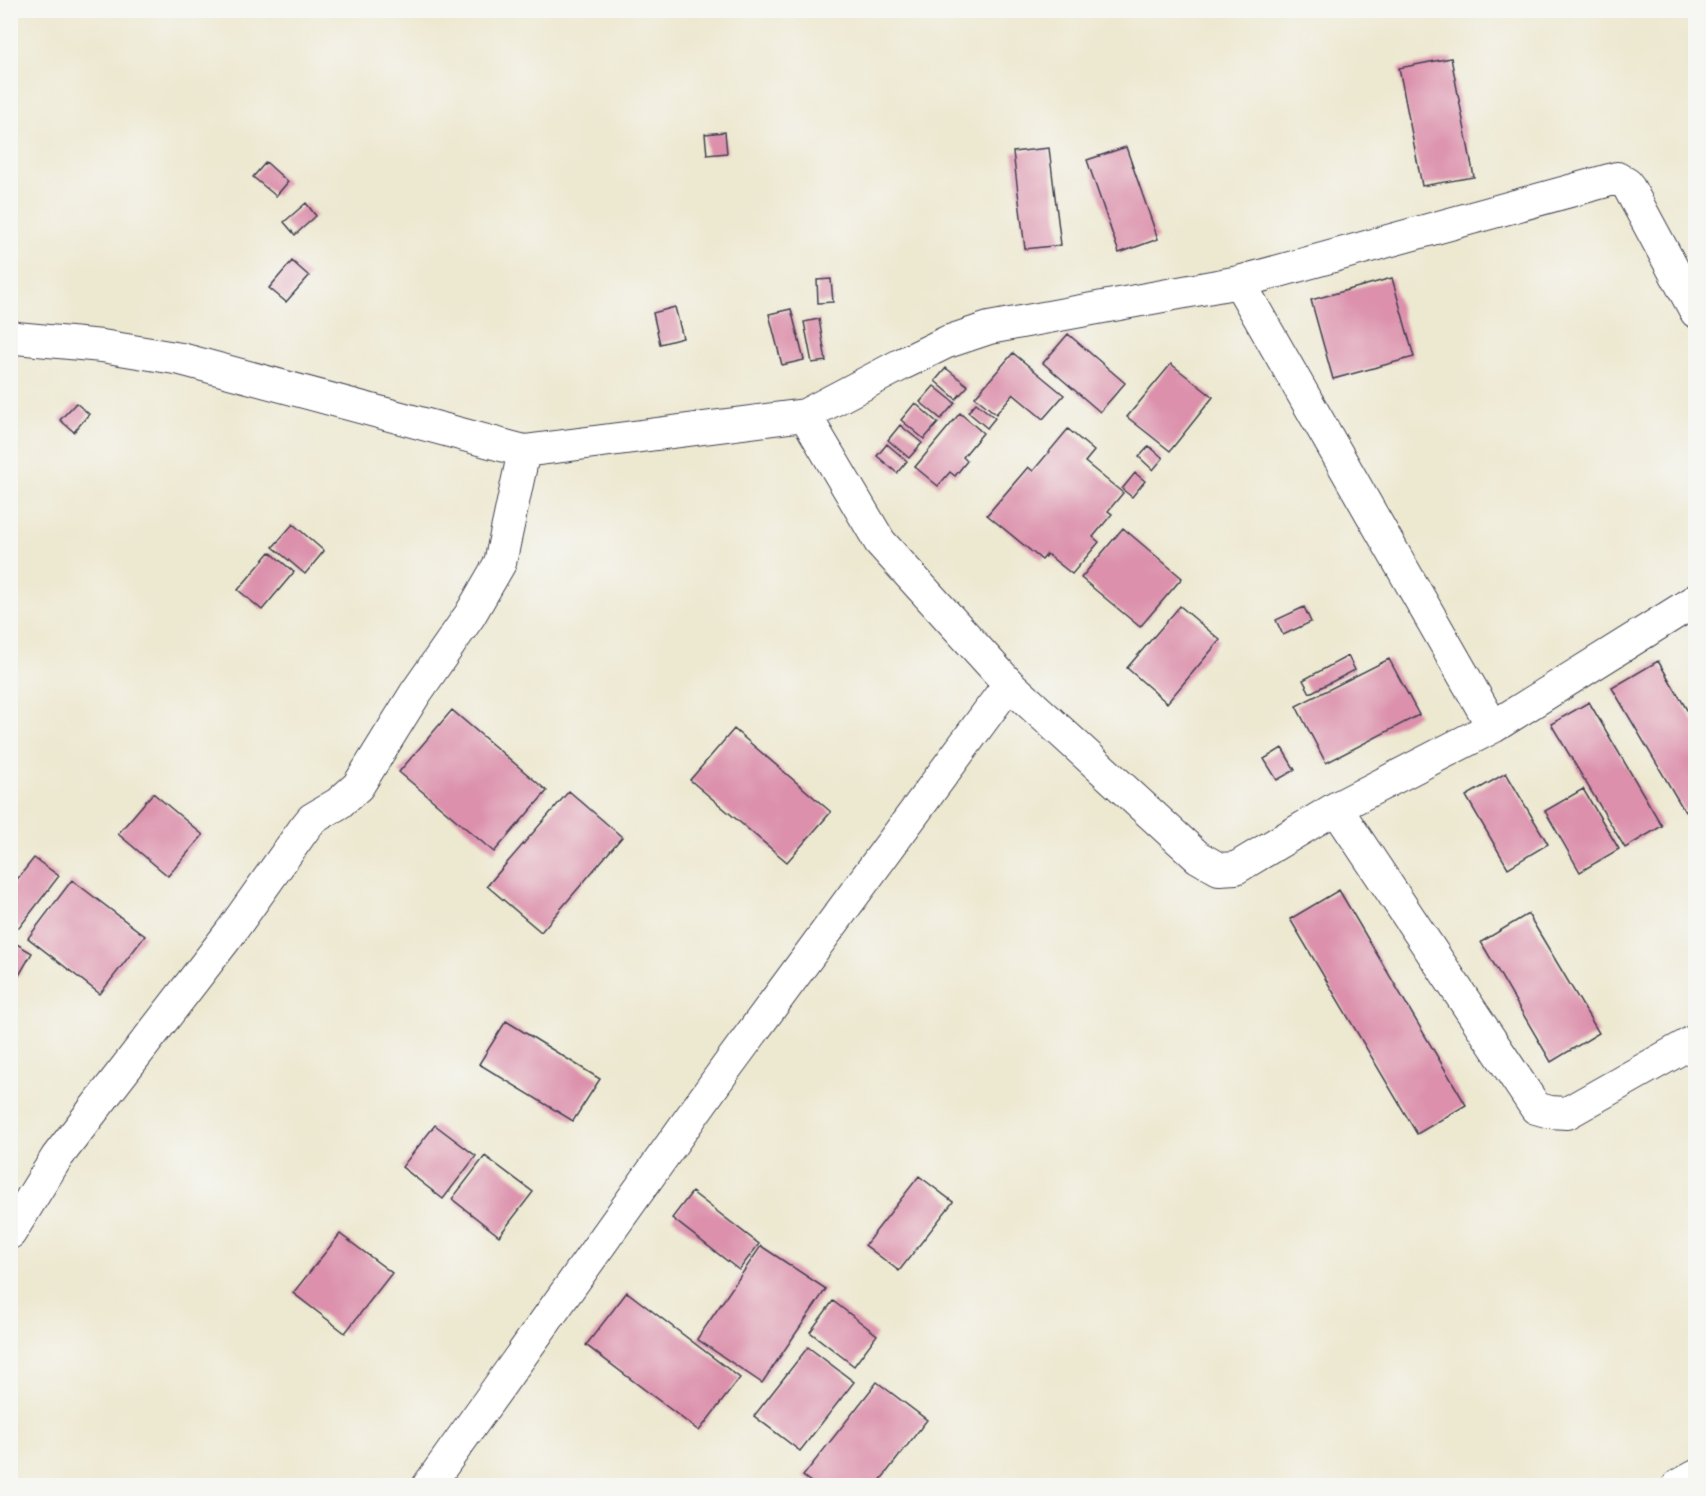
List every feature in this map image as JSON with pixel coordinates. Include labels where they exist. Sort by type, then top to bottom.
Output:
[{"type":"street","points":[[12,340],[102,346],[181,359],[524,451],[805,415],[911,359],[947,342],[989,328],[1239,282],[1617,178],[1628,184],[1695,312]]},
{"type":"street","points":[[1239,282],[1493,728]]},
{"type":"street","points":[[805,415],[880,542],[1009,684],[1198,857],[1219,869],[1236,868],[1336,808],[1493,728],[1695,600]]},
{"type":"street","points":[[10,1233],[57,1157],[230,933],[304,829],[312,819],[339,803],[358,786],[415,694],[470,615],[500,563],[524,451]]},
{"type":"street","points":[[428,1485],[726,1068],[1009,684]]},
{"type":"street","points":[[1336,808],[1536,1108],[1567,1113],[1695,1040]]},
{"type":"street","points":[[1678,1485],[1695,1476]]},
{"type":"building","points":[[1451,58],[1474,177],[1422,186],[1399,68]]},
{"type":"building","points":[[725,132],[727,153],[707,155],[705,134]]},
{"type":"building","points":[[1126,147],[1158,239],[1119,253],[1087,160]]},
{"type":"building","points":[[1049,148],[1061,245],[1025,249],[1013,152]]},
{"type":"building","points":[[266,162],[288,182],[276,196],[253,177]]},
{"type":"building","points":[[306,203],[316,216],[295,235],[284,222]]},
{"type":"building","points":[[292,261],[309,276],[286,302],[269,288]]},
{"type":"building","points":[[1392,278],[1414,357],[1333,379],[1311,300]]},
{"type":"building","points":[[831,279],[833,302],[818,303],[817,280]]},
{"type":"building","points":[[675,307],[683,338],[660,344],[653,313]]},
{"type":"building","points":[[791,309],[804,360],[782,365],[769,314]]},
{"type":"building","points":[[819,319],[826,361],[812,363],[804,322]]},
{"type":"building","points":[[1068,334],[1125,383],[1100,412],[1043,363]]},
{"type":"building","points":[[1013,353],[1064,395],[1043,419],[1013,394],[996,414],[975,397]]},
{"type":"building","points":[[1171,364],[1213,397],[1170,451],[1127,417]]},
{"type":"building","points":[[946,368],[968,386],[956,399],[935,381]]},
{"type":"building","points":[[934,386],[955,403],[941,419],[920,402]]},
{"type":"building","points":[[76,403],[89,414],[74,432],[60,420]]},
{"type":"building","points":[[915,403],[938,423],[924,439],[901,420]]},
{"type":"building","points":[[976,403],[995,418],[987,428],[968,412]]},
{"type":"building","points":[[960,413],[983,433],[963,457],[967,461],[955,476],[950,472],[938,486],[915,467]]},
{"type":"building","points":[[900,425],[922,443],[909,458],[888,440]]},
{"type":"building","points":[[1068,429],[1094,451],[1085,462],[1123,493],[1108,511],[1112,514],[1093,537],[1099,542],[1072,574],[1047,554],[1042,560],[987,515],[1028,467],[1033,471]]},
{"type":"building","points":[[887,444],[907,461],[897,473],[877,456]]},
{"type":"building","points":[[1149,446],[1163,458],[1153,470],[1139,457]]},
{"type":"building","points":[[1135,473],[1145,481],[1132,497],[1122,489]]},
{"type":"building","points":[[293,524],[324,551],[305,574],[273,547]]},
{"type":"building","points":[[1123,528],[1182,578],[1140,627],[1081,578]]},
{"type":"building","points":[[270,552],[294,572],[262,610],[238,590]]},
{"type":"building","points":[[1180,606],[1220,640],[1167,703],[1127,668]]},
{"type":"building","points":[[1304,607],[1311,622],[1283,635],[1276,620]]},
{"type":"building","points":[[1348,656],[1355,670],[1310,693],[1303,680]]},
{"type":"building","points":[[1389,659],[1419,715],[1326,763],[1296,706]]},
{"type":"building","points":[[1658,661],[1696,725],[1696,806],[1685,812],[1612,688]]},
{"type":"building","points":[[1589,702],[1662,826],[1625,848],[1551,724]]},
{"type":"building","points":[[452,710],[547,791],[494,852],[399,772]]},
{"type":"building","points":[[734,729],[831,812],[787,862],[690,780]]},
{"type":"building","points":[[1282,748],[1295,770],[1277,780],[1264,759]]},
{"type":"building","points":[[1506,773],[1548,844],[1508,868],[1466,796]]},
{"type":"building","points":[[1583,789],[1619,849],[1580,872],[1545,811]]},
{"type":"building","points":[[569,791],[622,837],[541,932],[487,886]]},
{"type":"building","points":[[153,793],[203,835],[168,876],[118,834]]},
{"type":"building","points":[[34,858],[59,876],[19,928],[10,921],[10,888]]},
{"type":"building","points":[[72,880],[145,936],[100,994],[28,938]]},
{"type":"building","points":[[1339,890],[1466,1105],[1417,1134],[1290,919]]},
{"type":"building","points":[[1528,914],[1599,1033],[1551,1062],[1481,942]]},
{"type":"building","points":[[10,940],[32,953],[18,977],[10,973]]},
{"type":"building","points":[[506,1021],[600,1079],[573,1121],[479,1064]]},
{"type":"building","points":[[435,1125],[476,1156],[443,1199],[402,1167]]},
{"type":"building","points":[[485,1156],[533,1192],[499,1236],[452,1199]]},
{"type":"building","points":[[919,1176],[953,1202],[899,1271],[865,1245]]},
{"type":"building","points":[[692,1192],[759,1244],[739,1270],[672,1218]]},
{"type":"building","points":[[340,1234],[392,1273],[345,1333],[293,1293]]},
{"type":"building","points":[[761,1246],[826,1289],[762,1383],[697,1339]]},
{"type":"building","points":[[627,1292],[740,1378],[699,1431],[586,1345]]},
{"type":"building","points":[[833,1301],[877,1335],[854,1366],[810,1332]]},
{"type":"building","points":[[808,1347],[854,1382],[800,1451],[754,1416]]},
{"type":"building","points":[[877,1382],[927,1420],[876,1486],[816,1486],[803,1476]]}]
